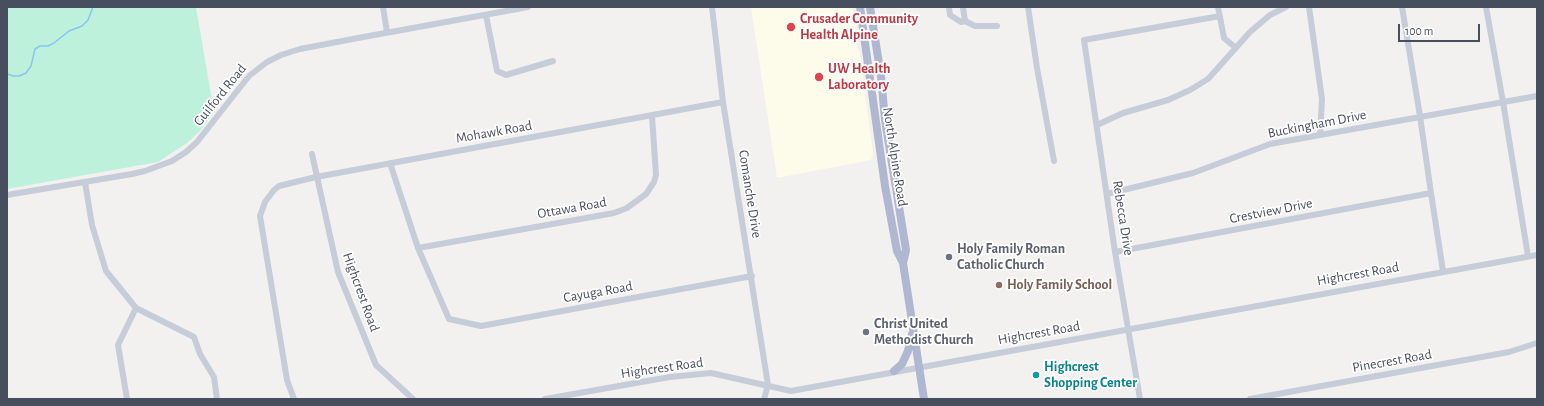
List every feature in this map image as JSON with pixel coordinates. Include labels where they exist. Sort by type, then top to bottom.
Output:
[{"type":"main road","name":"North Alpine Road","points":[[860,7],[885,186],[897,251],[903,263],[924,399]]},
{"type":"main road","name":"North Alpine Road","points":[[870,7],[887,133],[906,250],[903,263]]},
{"type":"main road","points":[[894,371],[902,364],[913,329]]},
{"type":"street","points":[[383,7],[387,32]]},
{"type":"street","name":"Guilford Road","points":[[7,195],[145,171],[172,161],[186,152],[197,142],[249,76],[267,62],[281,55],[300,49],[387,32],[528,7]]},
{"type":"street","name":"Comanche Drive","points":[[712,7],[723,102],[752,276],[768,385]]},
{"type":"street","points":[[949,7],[950,15],[961,22],[965,20],[975,26],[997,26]]},
{"type":"street","points":[[963,7],[965,20]]},
{"type":"street","points":[[1028,7],[1037,68],[1054,161]]},
{"type":"street","points":[[1218,7],[1224,38],[1236,48]]},
{"type":"street","points":[[1097,125],[1123,113],[1168,100],[1190,90],[1208,79],[1236,48],[1270,15],[1286,7]]},
{"type":"street","points":[[1309,7],[1322,99],[1320,135]]},
{"type":"street","points":[[1402,7],[1443,271]]},
{"type":"street","points":[[1486,7],[1528,256]]},
{"type":"street","points":[[486,15],[498,71],[506,75],[553,62]]},
{"type":"street","name":"Rebecca Drive","points":[[1140,399],[1106,194],[1084,40],[1220,16]]},
{"type":"street","name":"Buckingham Drive","points":[[1106,194],[1192,173],[1270,144],[1537,96]]},
{"type":"street","name":"Mohawk Road","points":[[294,399],[287,380],[260,216],[265,202],[271,193],[279,186],[316,177],[390,163],[723,102]]},
{"type":"street","name":"Ottawa Road","points":[[418,248],[614,213],[627,208],[646,194],[654,182],[656,174],[652,116]]},
{"type":"street","name":"Highcrest Road","points":[[312,154],[338,272],[376,364],[413,399]]},
{"type":"street","points":[[390,163],[418,248]]},
{"type":"street","points":[[85,182],[92,225],[106,271],[136,308],[194,337],[200,354],[214,377],[217,399]]},
{"type":"street","name":"Crestview Drive","points":[[1116,252],[1431,193]]},
{"type":"street","name":"Cayuga Road","points":[[418,248],[449,319],[481,326],[752,276]]},
{"type":"street","name":"Highcrest Road","points":[[546,399],[670,377],[711,373],[791,391],[894,371],[1537,255]]},
{"type":"street","points":[[127,399],[118,345],[136,308]]},
{"type":"street","name":"Pinecrest Road","points":[[1250,399],[1509,352],[1537,343]]},
{"type":"street","points":[[764,399],[768,385]]},
{"type":"shaded area","points":[[751,7],[853,7],[873,154],[871,160],[777,178]]},
{"type":"green space","points":[[7,7],[196,7],[214,112],[200,131],[187,143],[158,162],[7,189]]},
{"type":"waterway","points":[[7,74],[19,76],[26,73],[31,66],[35,49],[40,46],[48,46],[69,31],[82,26],[88,20],[93,7]]},
{"type":"place","name":"Crusader Community Health Alpine","points":[[791,27]]},
{"type":"place","name":"UW Health Laboratory","points":[[819,77]]},
{"type":"place","name":"Holy Family Roman Catholic Church","points":[[949,257]]},
{"type":"place","name":"Holy Family School","points":[[999,285]]},
{"type":"place","name":"Christ United Methodist Church","points":[[866,332]]},
{"type":"place","name":"Highcrest Shopping Center","points":[[1036,375]]}]
